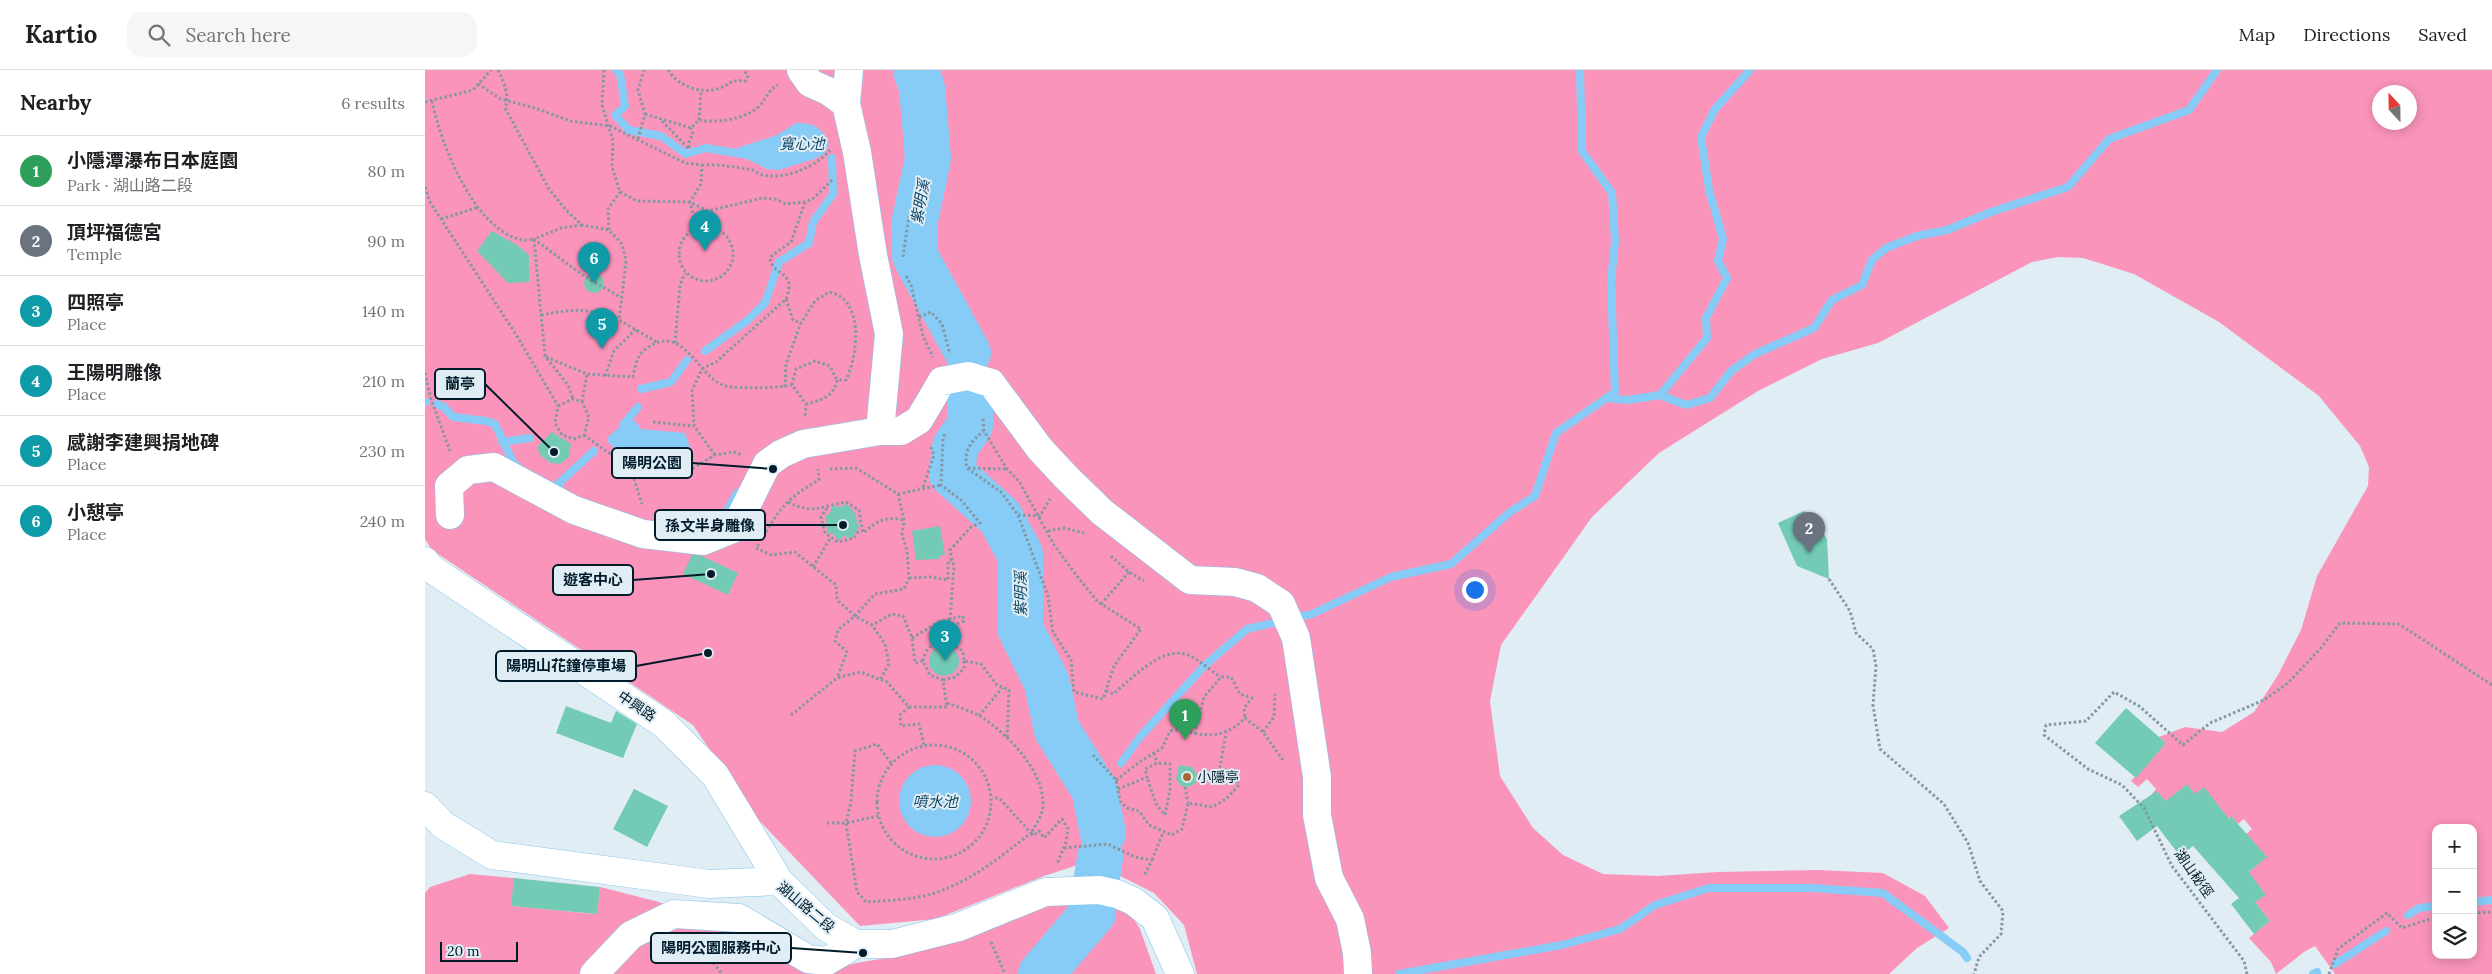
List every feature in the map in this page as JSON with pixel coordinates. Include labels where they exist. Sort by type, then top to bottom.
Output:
[{"type":"street","points":[[849,70],[846,104],[857,152],[873,255],[889,334],[880,431]]},
{"type":"street","points":[[791,77],[828,91],[846,104]]},
{"type":"street","points":[[450,515],[449,486],[468,470],[494,467],[574,510],[643,534],[703,541],[735,528],[767,464],[792,449],[880,431],[901,432],[919,420],[942,381],[968,376],[991,383],[1040,448],[1066,477],[1103,512],[1190,580],[1235,582],[1257,588],[1281,604],[1296,638],[1317,777],[1317,815],[1329,878],[1350,919],[1359,972]]},
{"type":"street","name":"中興路","points":[[425,561],[430,568],[664,724],[715,775],[779,881]]},
{"type":"street","name":"湖山路二段","points":[[425,806],[443,825],[492,856],[709,884],[779,881],[826,927],[856,944],[892,944],[959,927],[1045,892],[1099,890],[1117,894],[1133,901],[1155,918],[1180,974]]},
{"type":"street","points":[[594,974],[631,935],[674,914],[739,918],[808,959],[827,961],[856,944]]},
{"type":"path","points":[[425,102],[473,90],[491,70]]},
{"type":"path","points":[[498,70],[504,82],[508,100],[505,108],[549,188],[566,210],[582,225]]},
{"type":"path","points":[[604,70],[602,105],[610,126],[613,141],[612,167],[620,192],[637,201],[690,202],[708,211],[762,198],[775,199],[786,204],[805,202],[814,198],[835,177]]},
{"type":"path","points":[[638,139],[645,114],[638,90],[644,70]]},
{"type":"path","points":[[668,70],[672,77],[685,85],[701,91],[717,89],[734,80],[746,81],[748,76],[744,70]]},
{"type":"path","points":[[699,120],[714,123],[726,121],[757,108],[771,88],[791,77]]},
{"type":"path","points":[[478,84],[501,99],[570,121],[610,126],[685,163],[715,164],[754,170],[763,175],[786,174],[822,160],[832,147]]},
{"type":"path","points":[[691,128],[699,120],[701,91]]},
{"type":"path","points":[[431,101],[446,151],[466,191],[496,228],[519,240],[534,240],[561,228],[582,225],[609,230],[622,244],[626,260],[620,297],[619,320]]},
{"type":"path","points":[[645,114],[662,121],[691,128]]},
{"type":"path","points":[[662,121],[689,149],[689,142],[693,134],[691,128]]},
{"type":"path","points":[[697,228],[690,202],[701,184],[702,165]]},
{"type":"path","points":[[425,187],[430,202],[517,336],[558,406],[555,423],[562,435],[574,439],[584,435]]},
{"type":"path","points":[[609,230],[608,208],[620,192]]},
{"type":"path","points":[[584,435],[631,469],[690,470],[715,455],[694,426],[692,391],[702,369],[716,362],[786,299],[790,288],[787,278],[773,267],[771,257],[791,242],[805,202]]},
{"type":"path","points":[[441,219],[479,206]]},
{"type":"path","points":[[904,260],[903,254],[909,216],[919,219]]},
{"type":"path","points":[[711,227],[724,233],[732,245],[733,260],[726,273],[713,281],[698,281],[685,273],[679,261],[679,247],[685,235],[697,228],[711,227]]},
{"type":"path","points":[[534,240],[581,274],[620,297]]},
{"type":"path","points":[[534,240],[545,356],[568,385],[573,399]]},
{"type":"path","points":[[905,267],[923,336],[942,381]]},
{"type":"path","points":[[675,342],[680,286],[685,273]]},
{"type":"path","points":[[785,387],[786,364],[801,322],[815,300],[829,292],[839,294],[852,310],[855,339],[852,366],[846,380],[837,380]]},
{"type":"path","points":[[786,299],[793,320],[801,322]]},
{"type":"path","points":[[541,315],[574,309],[595,311],[637,328],[658,342]]},
{"type":"path","points":[[919,317],[931,312],[942,324],[950,355]]},
{"type":"path","points":[[605,376],[614,350],[637,328]]},
{"type":"path","points":[[545,356],[587,374],[633,377],[636,358],[643,350],[658,342],[675,342],[690,354],[702,369],[725,386],[785,387],[792,385]]},
{"type":"path","points":[[792,385],[796,369],[815,360],[830,366],[837,380],[836,388],[824,399],[806,404]]},
{"type":"path","points":[[425,373],[431,399],[450,452]]},
{"type":"path","points":[[584,435],[589,417],[582,402],[587,374]]},
{"type":"path","points":[[792,385],[806,404]]},
{"type":"path","points":[[558,406],[573,399],[582,402]]},
{"type":"path","points":[[806,404],[792,449],[795,472],[856,468],[898,494],[903,520],[902,534],[907,551],[909,578],[904,589],[875,594],[855,616],[838,630],[835,641],[847,652],[837,678]]},
{"type":"path","points":[[983,416],[984,431],[1007,469],[1019,481],[1048,530],[1054,545],[1101,604],[1141,629],[1114,666],[1103,699],[1074,692],[1071,660],[1053,632],[1048,596],[1018,515],[1001,492],[967,468],[965,457],[972,440],[984,431]]},
{"type":"path","points":[[919,420],[934,455],[923,487]]},
{"type":"path","points":[[653,422],[694,426]]},
{"type":"path","points":[[941,485],[945,431]]},
{"type":"path","points":[[967,468],[1007,469]]},
{"type":"path","points":[[631,469],[643,507]]},
{"type":"path","points":[[818,469],[819,480],[803,489],[780,508],[757,548],[771,555],[795,552],[836,585],[837,600],[855,616],[872,625],[885,644],[889,664],[880,680]]},
{"type":"path","points":[[1040,516],[1066,477]]},
{"type":"path","points":[[898,494],[923,487],[941,485],[961,500],[980,523],[971,526],[950,550],[954,567],[950,619]]},
{"type":"path","points":[[787,502],[802,509],[827,508]]},
{"type":"path","points":[[861,528],[854,538],[838,542],[825,533],[821,517],[831,504],[846,502],[859,510],[863,533],[877,520],[891,518],[903,520]]},
{"type":"path","points":[[1018,515],[1040,516]]},
{"type":"path","points":[[1048,530],[1064,528],[1090,534]]},
{"type":"path","points":[[813,567],[831,537]]},
{"type":"path","points":[[1110,554],[1129,572],[1145,582]]},
{"type":"path","points":[[909,578],[931,577],[948,580],[947,561],[951,560]]},
{"type":"path","points":[[1101,604],[1129,572]]},
{"type":"path","points":[[1829,578],[1850,611],[1855,633],[1873,649],[1876,666],[1873,705],[1880,749],[1944,804],[1968,843],[1980,881],[2003,911],[2001,934],[1979,956],[1974,974]]},
{"type":"path","points":[[872,625],[892,614],[903,616],[911,638],[915,663],[923,661]]},
{"type":"path","points":[[911,638],[937,623],[963,616],[964,621],[935,633],[933,644]]},
{"type":"path","name":"湖山秘徑","points":[[2247,974],[2245,961],[2172,866],[2144,808],[2122,785],[2088,769],[2044,735],[2046,725],[2086,721],[2114,692],[2139,706],[2183,744],[2210,723],[2264,700],[2288,683],[2320,649],[2340,623],[2399,624],[2492,686]]},
{"type":"path","points":[[944,640],[963,651],[964,660],[964,669],[955,677],[943,680],[930,674],[923,661],[924,652],[933,644],[944,640]]},
{"type":"path","points":[[1106,691],[1113,694],[1165,655],[1178,652],[1191,656],[1221,677],[1231,677],[1240,694],[1251,698],[1244,708],[1245,718],[1263,732],[1282,759],[1314,752]]},
{"type":"path","points":[[964,660],[981,664],[1002,688],[1009,690],[1007,740]]},
{"type":"path","points":[[791,715],[837,678],[860,672],[887,682],[909,707]]},
{"type":"path","points":[[1195,734],[1204,698],[1221,677]]},
{"type":"path","points":[[924,745],[919,724],[901,726],[900,715],[909,707],[947,707],[943,680]]},
{"type":"path","points":[[979,716],[1002,688]]},
{"type":"path","points":[[891,763],[877,744],[855,751],[851,802],[846,823],[857,892],[866,902],[916,897],[943,890],[986,868],[1031,833],[1040,818],[1043,800],[1037,779],[1026,756],[979,716],[947,703]]},
{"type":"path","points":[[1116,780],[1141,760],[1162,748],[1170,731],[1180,729],[1195,734],[1226,733],[1236,728],[1245,718]]},
{"type":"path","points":[[1188,803],[1212,807],[1226,798],[1239,785],[1235,774],[1220,767],[1226,733]]},
{"type":"path","points":[[924,745],[943,745],[962,751],[977,763],[988,779],[992,798],[990,817],[981,835],[967,849],[951,857],[932,859],[914,856],[897,847],[885,833],[878,816],[876,797],[881,779],[891,763],[905,752],[924,745]]},
{"type":"path","points":[[1154,753],[1157,763]]},
{"type":"path","points":[[1093,754],[1116,780],[1120,800],[1127,808],[1139,811],[1149,825],[1163,833],[1173,835],[1182,829],[1188,803],[1185,787]]},
{"type":"path","points":[[1157,763],[1170,764],[1170,790],[1165,815],[1156,804],[1147,777],[1145,769],[1157,763]]},
{"type":"path","points":[[1118,789],[1147,777]]},
{"type":"path","points":[[992,798],[999,798],[1033,836],[1039,831],[1044,838],[1062,819],[1068,828],[1064,848],[1045,892]]},
{"type":"path","points":[[827,822],[846,823],[878,816]]},
{"type":"path","points":[[1133,901],[1163,833]]},
{"type":"path","points":[[1064,848],[1108,844],[1135,857],[1152,860]]},
{"type":"path","points":[[2477,914],[2492,912]]},
{"type":"path","points":[[2329,974],[2338,949],[2387,913],[2403,928],[2432,918]]},
{"type":"path","points":[[686,914],[688,930],[722,974]]},
{"type":"path","points":[[989,939],[1005,974]]},
{"type":"shaded area","points":[[425,70],[2492,70],[2492,974],[2335,974],[2315,946],[2304,952],[2276,974],[2271,962],[2249,938],[2270,921],[2255,902],[2265,895],[2231,888],[2266,857],[2246,834],[2252,829],[2244,819],[2238,824],[2232,817],[2228,818],[2195,794],[2162,804],[2152,794],[2156,789],[2147,779],[2138,787],[2131,781],[2166,743],[2159,737],[2185,727],[2222,732],[2254,712],[2278,675],[2301,630],[2317,576],[2368,486],[2369,467],[2360,446],[2319,396],[2219,322],[2134,274],[2083,258],[2058,257],[2032,262],[1878,343],[1822,359],[1758,391],[1659,453],[1592,517],[1501,645],[1490,701],[1500,776],[1533,828],[1563,855],[1603,874],[1658,876],[1718,872],[1817,870],[1883,873],[1925,896],[1949,928],[1917,948],[1889,974],[1197,974],[1184,925],[1154,893],[1114,873],[1081,864],[1044,876],[936,919],[860,926],[754,815],[693,725],[432,550],[425,539]]},
{"type":"shaded area","points":[[470,874],[514,878],[512,906],[596,914],[600,887],[659,902],[710,924],[738,927],[839,968],[856,963],[905,955],[1054,902],[1111,904],[1132,916],[1140,929],[1156,974],[425,974],[425,893],[430,887]]},
{"type":"water","name":"寬心池","points":[[796,123],[813,125],[820,130],[829,144],[824,154],[779,170],[767,169],[739,155],[737,148],[777,135]]},
{"type":"water","points":[[629,419],[635,421],[641,429],[685,433],[693,456],[680,461],[656,465],[636,461],[613,447],[607,440]]},
{"type":"water","name":"噴水池","points":[[942,765],[961,775],[969,787],[971,801],[969,815],[961,827],[949,835],[928,837],[909,827],[901,815],[899,794],[909,775],[921,767]]},
{"type":"building","points":[[492,231],[517,245],[529,255],[529,282],[508,283],[477,251]]},
{"type":"building","points":[[590,273],[598,273],[604,279],[604,287],[598,293],[590,293],[584,287],[584,279]]},
{"type":"building","points":[[552,432],[571,444],[569,457],[560,464],[551,463],[541,456],[537,447]]},
{"type":"building","points":[[847,504],[855,513],[859,527],[851,539],[845,536],[838,540],[834,535],[827,532],[826,516],[830,513],[832,506],[841,507]]},
{"type":"building","points":[[1804,511],[1817,522],[1827,539],[1829,579],[1797,566],[1778,523]]},
{"type":"building","points":[[940,526],[945,555],[940,556],[940,559],[916,560],[912,531]]},
{"type":"building","points":[[692,555],[702,556],[738,573],[728,595],[683,574]]},
{"type":"building","points":[[944,646],[950,647],[958,655],[958,667],[950,675],[944,676],[938,675],[930,667],[929,661],[930,655],[938,647]]},
{"type":"building","points":[[566,706],[611,723],[616,711],[637,724],[623,758],[556,733]]},
{"type":"building","points":[[2126,708],[2166,743],[2136,778],[2095,743]]},
{"type":"building","name":"小隱亭","points":[[1179,765],[1192,767],[1197,775],[1196,783],[1189,787],[1181,786],[1176,779]]},
{"type":"building","points":[[2187,784],[2195,794],[2204,787],[2229,819],[2231,816],[2267,857],[2249,872],[2266,895],[2255,902],[2270,921],[2254,934],[2231,904],[2239,898],[2193,846],[2180,856],[2157,826],[2137,841],[2119,816],[2157,791],[2166,801]]},
{"type":"building","points":[[634,789],[668,806],[647,847],[613,829]]},
{"type":"building","points":[[514,878],[600,887],[597,914],[511,906]]},
{"type":"waterway","points":[[616,70],[620,74],[625,106],[615,115],[629,130],[661,136],[686,154],[706,148],[748,155]]},
{"type":"waterway","name":"紫明溪","points":[[916,70],[922,88],[928,158],[914,225],[915,256],[968,353]]},
{"type":"waterway","points":[[1121,763],[1140,737],[1204,666],[1247,629],[1312,614],[1391,577],[1451,564],[1510,512],[1535,496],[1556,433],[1615,392],[1611,282],[1615,241],[1612,193],[1582,151],[1580,70]]},
{"type":"waterway","points":[[1660,395],[1707,338],[1706,318],[1727,278],[1718,261],[1723,239],[1709,190],[1701,137],[1715,109],[1750,70]]},
{"type":"waterway","points":[[1606,398],[1628,400],[1660,395],[1686,405],[1710,398],[1731,371],[1755,354],[1814,328],[1832,300],[1862,285],[1872,260],[1886,248],[1917,236],[1947,230],[1991,212],[2068,187],[2109,139],[2189,110],[2217,70]]},
{"type":"waterway","points":[[705,351],[748,320],[765,303],[779,262],[809,243],[813,222],[833,194],[832,158]]},
{"type":"waterway","points":[[641,389],[671,382],[687,360]]},
{"type":"waterway","name":"紫明溪","points":[[970,399],[970,425],[955,447],[952,474],[1000,517],[1020,554],[1020,628],[1047,683],[1057,730],[1094,789],[1103,833]]},
{"type":"waterway","points":[[437,404],[444,407],[453,417],[495,424],[514,464],[518,466]]},
{"type":"waterway","points":[[623,425],[638,407]]},
{"type":"waterway","points":[[502,442],[530,438]]},
{"type":"waterway","points":[[552,485],[559,489],[560,482],[594,451]]},
{"type":"waterway","points":[[668,524],[696,524],[725,514],[737,493]]},
{"type":"waterway","name":"紫明溪","points":[[1094,789],[1099,785]]},
{"type":"waterway","name":"紫明溪","points":[[1097,877],[1100,858]]},
{"type":"waterway","points":[[1399,974],[1562,945],[1620,929],[1655,905],[1709,888],[1812,888],[1883,893],[1963,952],[1967,958]]},
{"type":"waterway","points":[[2477,902],[2492,900]]},
{"type":"waterway","points":[[2408,915],[2419,908],[2432,906]]},
{"type":"waterway","name":"紫明溪","points":[[1041,974],[1093,913]]},
{"type":"waterway","points":[[2335,964],[2386,931]]},
{"type":"waterway","points":[[2313,974],[2317,972]]},
{"type":"place","name":"王陽明雕像","points":[[705,251]]},
{"type":"place","name":"小憇亭","points":[[594,283]]},
{"type":"place","name":"感謝李建興捐地碑","points":[[602,349]]},
{"type":"place","name":"蘭亭","points":[[554,452]]},
{"type":"place","name":"陽明公園","points":[[773,469]]},
{"type":"place","name":"孫文半身雕像","points":[[843,525]]},
{"type":"place","name":"頂坪福德宮","points":[[1809,553]]},
{"type":"place","name":"遊客中心","points":[[711,574]]},
{"type":"place","name":"陽明山花鐘停車場","points":[[708,653]]},
{"type":"place","name":"四照亭","points":[[945,661]]},
{"type":"place","name":"小隱潭瀑布日本庭園","points":[[1185,740]]},
{"type":"place","name":"小隱亭","points":[[1187,777]]},
{"type":"place","name":"陽明公園服務中心","points":[[863,953]]}]
